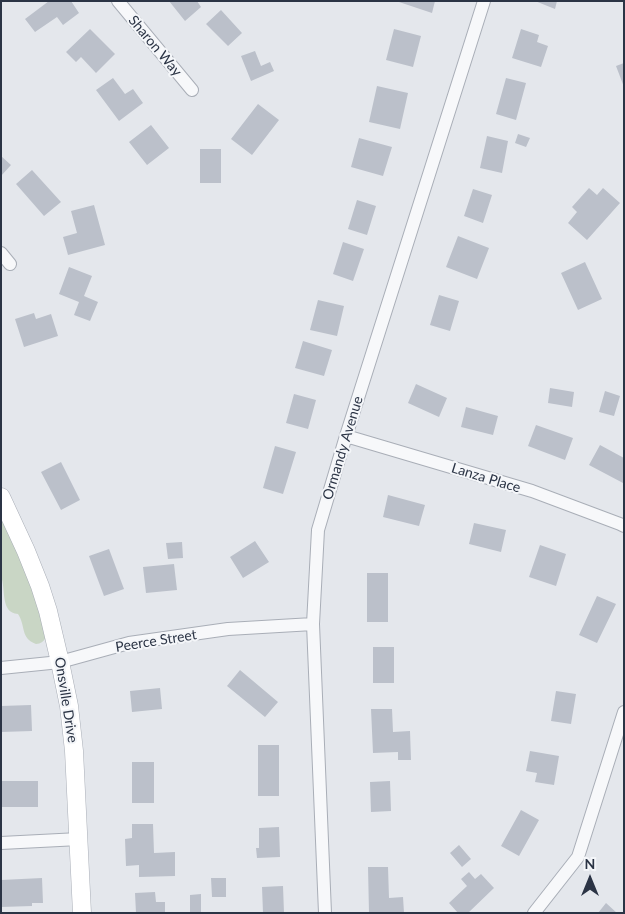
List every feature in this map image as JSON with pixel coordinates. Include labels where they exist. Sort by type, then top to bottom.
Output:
[{"type":"street","name":"Sharon Way","points":[[118,1],[192,90]]},
{"type":"street","name":"Ormandy Avenue","points":[[325,913],[313,624],[318,530],[484,1]]},
{"type":"street","points":[[1,253],[10,264]]},
{"type":"street","name":"Lanza Place","points":[[346,436],[532,491],[624,526]]},
{"type":"street","name":"Onsville Drive","points":[[1,497],[40,586],[48,611],[69,706],[73,742],[82,913]]},
{"type":"street","name":"Peerce Street","points":[[1,668],[60,662],[129,644],[228,630],[313,624]]},
{"type":"street","points":[[534,913],[578,857],[624,712]]},
{"type":"street","points":[[1,843],[79,838]]},
{"type":"green space","points":[[1,512],[19,551],[47,628],[45,639],[36,644],[25,635],[18,614],[12,613],[6,605],[1,576]]},
{"type":"building","points":[[49,1],[71,1],[79,13],[63,25],[57,17],[35,32],[25,19]]},
{"type":"building","points":[[169,1],[197,1],[201,7],[185,21]]},
{"type":"building","points":[[396,1],[435,1],[432,13]]},
{"type":"building","points":[[535,1],[557,1],[555,9]]},
{"type":"building","points":[[221,10],[242,33],[228,46],[206,24]]},
{"type":"building","points":[[90,29],[115,54],[96,73],[81,57],[76,62],[66,52]]},
{"type":"building","points":[[394,29],[421,36],[413,67],[386,60]]},
{"type":"building","points":[[521,29],[539,35],[537,42],[548,46],[541,67],[512,58]]},
{"type":"building","points":[[255,51],[261,66],[270,62],[274,71],[251,81],[241,56]]},
{"type":"building","points":[[624,63],[624,87],[616,66]]},
{"type":"building","points":[[113,78],[125,94],[133,89],[143,103],[119,121],[96,90]]},
{"type":"building","points":[[506,78],[526,83],[516,120],[496,114]]},
{"type":"building","points":[[377,86],[408,93],[400,129],[369,122]]},
{"type":"building","points":[[258,104],[279,120],[252,155],[231,139]]},
{"type":"building","points":[[151,125],[169,148],[147,165],[129,142]]},
{"type":"building","points":[[518,134],[530,138],[526,147],[515,143]]},
{"type":"building","points":[[487,136],[508,141],[502,173],[480,168]]},
{"type":"building","points":[[359,138],[392,147],[383,176],[351,167]]},
{"type":"building","points":[[200,149],[221,149],[221,183],[200,183]]},
{"type":"building","points":[[1,156],[11,165],[1,176]]},
{"type":"building","points":[[32,170],[61,202],[44,216],[16,184]]},
{"type":"building","points":[[589,188],[597,195],[603,188],[620,203],[587,240],[568,223],[577,212],[572,207]]},
{"type":"building","points":[[473,189],[492,195],[483,223],[464,216]]},
{"type":"building","points":[[357,200],[376,206],[367,235],[348,229]]},
{"type":"building","points":[[94,205],[105,245],[68,255],[63,237],[77,233],[71,211]]},
{"type":"building","points":[[458,236],[489,248],[477,279],[446,267]]},
{"type":"building","points":[[343,242],[364,249],[353,281],[333,274]]},
{"type":"building","points":[[585,262],[602,299],[578,310],[561,273]]},
{"type":"building","points":[[69,267],[92,276],[84,296],[98,302],[90,321],[74,315],[79,302],[59,294]]},
{"type":"building","points":[[439,295],[459,301],[450,331],[430,325]]},
{"type":"building","points":[[318,300],[344,306],[337,336],[310,330]]},
{"type":"building","points":[[34,313],[36,319],[51,314],[58,336],[24,347],[15,319]]},
{"type":"building","points":[[303,341],[332,350],[324,376],[295,368]]},
{"type":"building","points":[[416,384],[447,398],[439,417],[408,403]]},
{"type":"building","points":[[550,388],[574,392],[572,407],[548,403]]},
{"type":"building","points":[[605,391],[620,396],[614,416],[599,412]]},
{"type":"building","points":[[294,394],[316,400],[308,429],[286,423]]},
{"type":"building","points":[[466,407],[498,416],[493,435],[461,427]]},
{"type":"building","points":[[536,425],[573,438],[565,460],[528,446]]},
{"type":"building","points":[[600,445],[624,458],[623,483],[589,465]]},
{"type":"building","points":[[275,446],[296,452],[283,494],[263,488]]},
{"type":"building","points":[[61,462],[80,500],[61,510],[41,472]]},
{"type":"building","points":[[388,495],[425,505],[419,526],[383,517]]},
{"type":"building","points":[[474,523],[506,530],[501,552],[469,544]]},
{"type":"building","points":[[255,541],[269,562],[243,578],[230,557]]},
{"type":"building","points":[[182,542],[183,558],[168,559],[166,543]]},
{"type":"building","points":[[540,545],[566,554],[556,586],[529,577]]},
{"type":"building","points":[[109,549],[124,589],[104,596],[89,556]]},
{"type":"building","points":[[174,564],[177,590],[146,593],[143,567]]},
{"type":"building","points":[[367,573],[388,573],[388,622],[367,622]]},
{"type":"building","points":[[597,596],[616,604],[597,643],[579,635]]},
{"type":"building","points":[[373,647],[394,647],[394,683],[373,683]]},
{"type":"building","points":[[240,670],[278,702],[265,717],[227,686]]},
{"type":"building","points":[[160,688],[162,709],[132,712],[130,691]]},
{"type":"building","points":[[556,691],[576,694],[571,724],[551,721]]},
{"type":"building","points":[[31,705],[32,731],[1,732],[1,706]]},
{"type":"building","points":[[371,709],[392,709],[393,732],[410,731],[411,760],[398,760],[398,752],[373,753]]},
{"type":"building","points":[[258,745],[279,745],[279,796],[258,796]]},
{"type":"building","points":[[530,751],[559,756],[554,785],[535,782],[537,773],[526,771]]},
{"type":"building","points":[[132,762],[154,762],[154,803],[132,803]]},
{"type":"building","points":[[1,781],[38,781],[38,807],[1,807]]},
{"type":"building","points":[[390,781],[391,811],[371,812],[370,782]]},
{"type":"building","points":[[521,810],[539,820],[519,856],[501,846]]},
{"type":"building","points":[[132,824],[153,824],[154,853],[175,852],[175,876],[139,877],[139,865],[126,866],[125,839],[132,838]]},
{"type":"building","points":[[279,827],[280,857],[257,858],[256,848],[259,848],[259,828]]},
{"type":"building","points":[[459,845],[471,859],[462,867],[450,853]]},
{"type":"building","points":[[368,867],[388,867],[389,898],[403,897],[404,913],[369,913]]},
{"type":"building","points":[[469,872],[475,879],[481,874],[494,888],[468,913],[458,913],[449,903],[467,886],[461,879]]},
{"type":"building","points":[[42,878],[43,903],[32,903],[32,906],[1,907],[1,880]]},
{"type":"building","points":[[211,878],[226,878],[226,897],[212,897]]},
{"type":"building","points":[[283,886],[284,913],[263,913],[262,887]]},
{"type":"building","points":[[155,892],[156,902],[165,902],[165,913],[136,913],[135,893]]},
{"type":"building","points":[[201,894],[201,913],[190,913],[190,895]]},
{"type":"building","points":[[606,903],[617,913],[598,913]]}]
